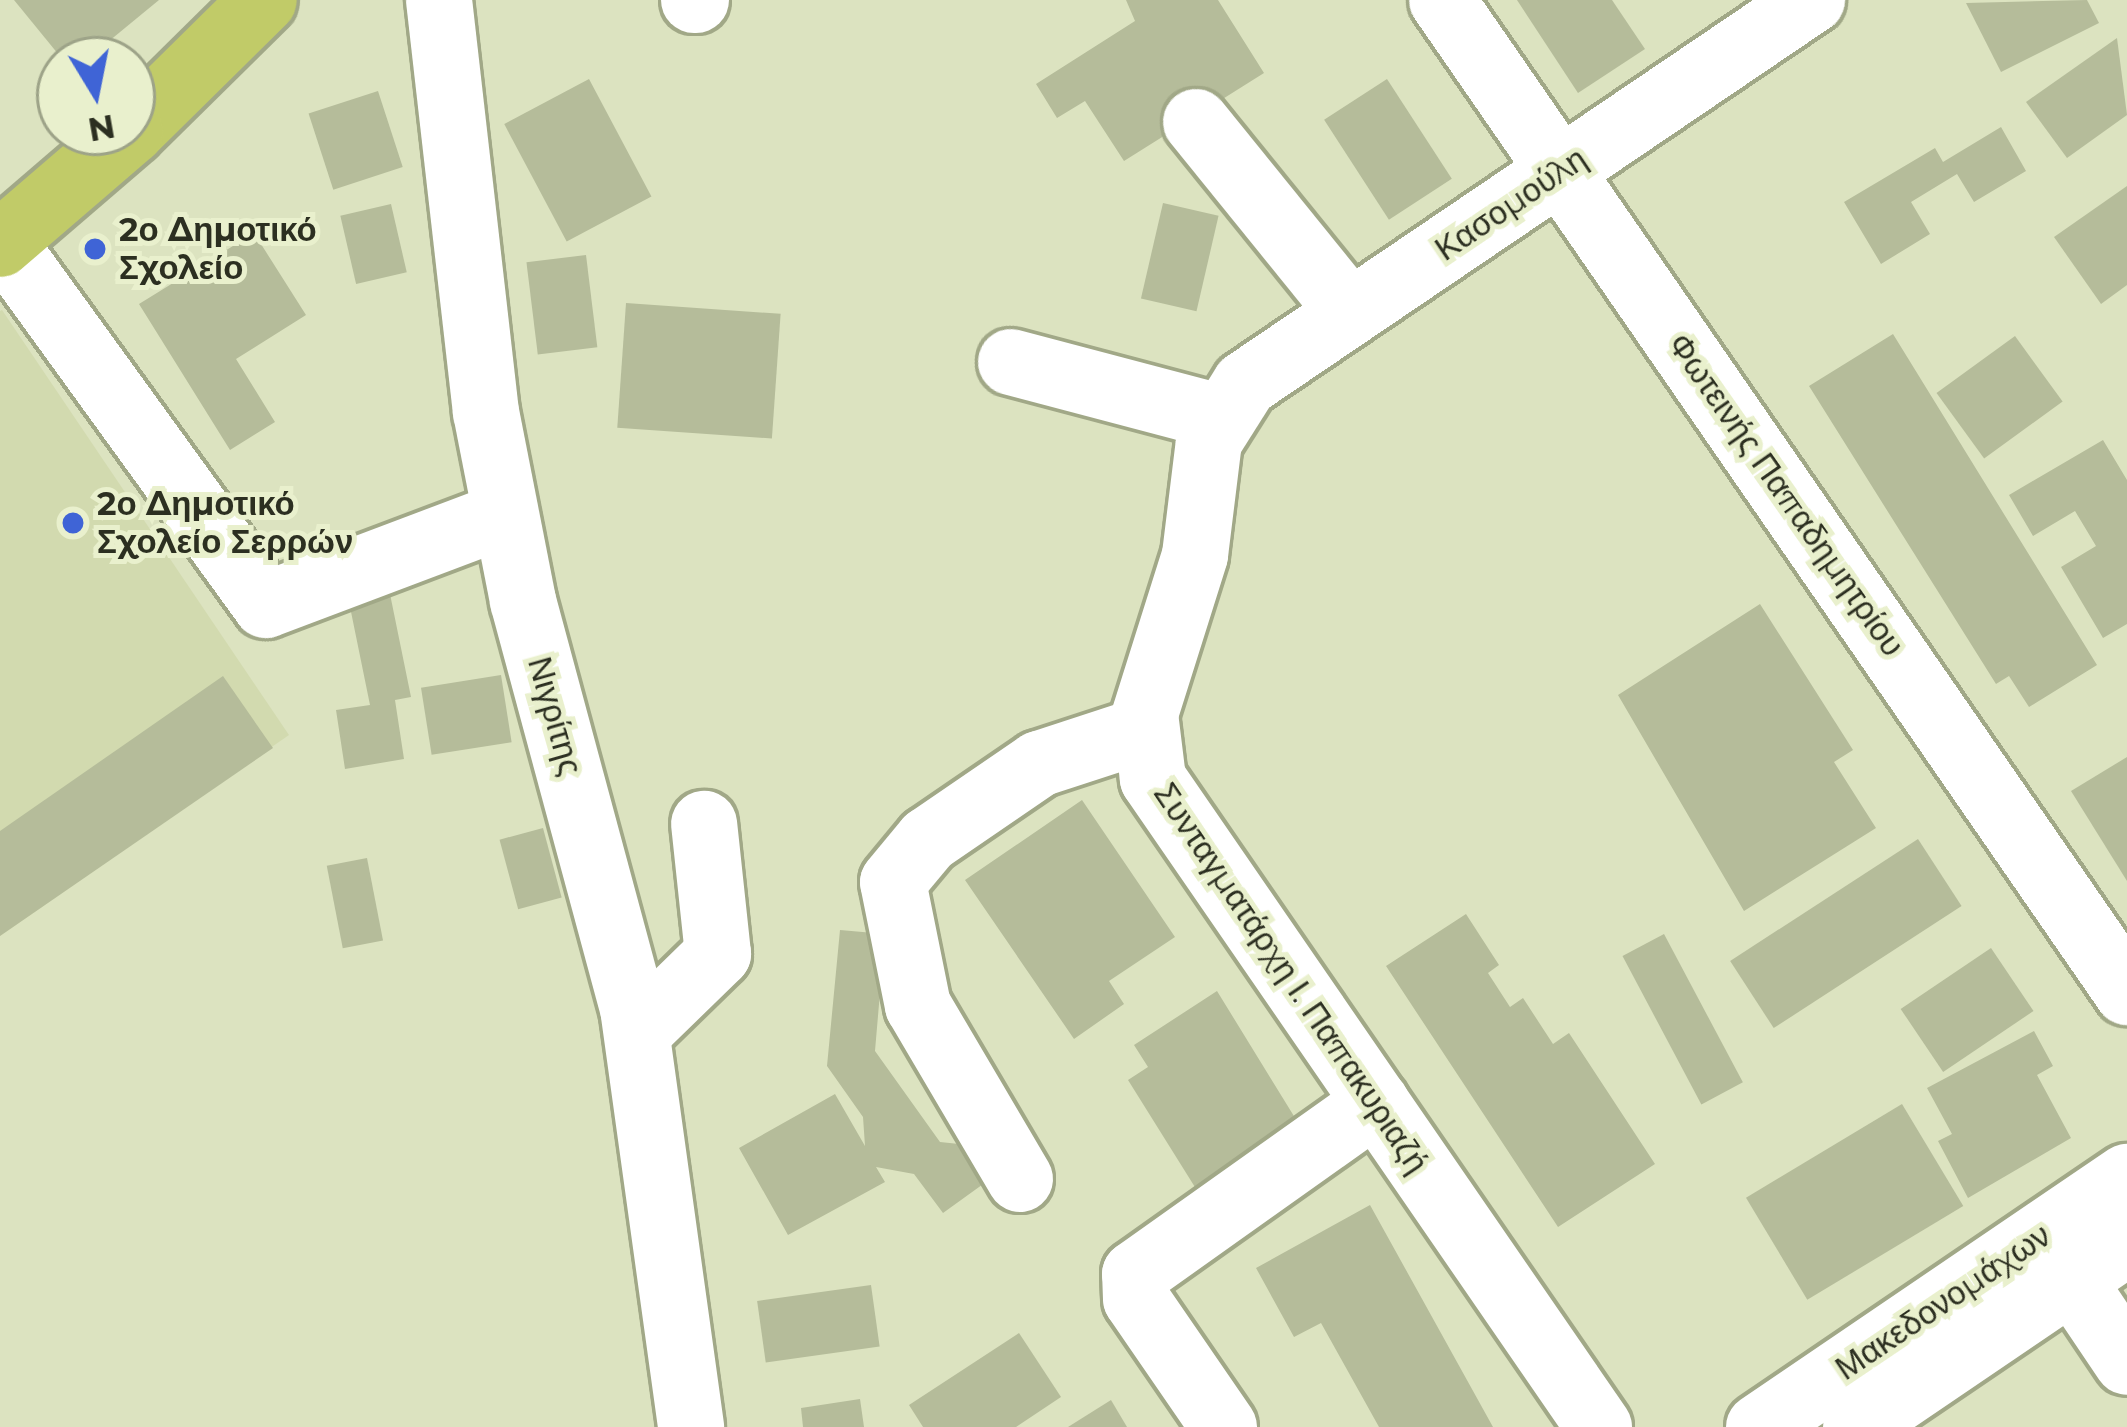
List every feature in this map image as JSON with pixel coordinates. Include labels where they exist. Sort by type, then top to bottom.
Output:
[{"type":"main road","points":[[156,107],[265,0]]},
{"type":"main road","points":[[1,243],[102,156]]},
{"type":"street","name":"Νιγρίτης","points":[[439,0],[505,515],[638,1032],[691,1427]]},
{"type":"street","name":"Φωτεινής Παπαδημητρίου","points":[[1442,0],[2127,992]]},
{"type":"street","name":"Κασομούλη","points":[[1219,417],[1245,383],[1812,0]]},
{"type":"street","points":[[1196,122],[1349,311]]},
{"type":"street","points":[[1,243],[266,605],[505,515]]},
{"type":"street","points":[[1011,362],[1219,417],[1195,556],[1143,730],[1039,764],[928,839],[893,882],[919,1006],[1020,1179]]},
{"type":"street","name":"Συνταγματάρχη Ι. Παπακυριαζή","points":[[1143,730],[1153,779],[1600,1427]]},
{"type":"street","points":[[638,1032],[718,954],[704,824]]},
{"type":"street","points":[[1224,1427],[1136,1299],[1135,1274],[1376,1103]]},
{"type":"street","name":"Μακεδονομάχων","points":[[1856,1427],[2057,1258],[2127,1177]]},
{"type":"street","name":"Μακεδονομάχων","points":[[1759,1427],[2057,1258],[2127,1243]]},
{"type":"street","points":[[2057,1258],[2127,1362]]},
{"type":"shaded area","name":"2ο Δημοτικό Σχολείο Σερρών","points":[[0,311],[289,735],[0,936]]},
{"type":"building","points":[[14,0],[159,0],[115,36],[43,36]]},
{"type":"building","points":[[1126,0],[1218,0],[1264,73],[1124,161],[1085,101],[1057,118],[1036,84],[1135,21]]},
{"type":"building","points":[[1517,0],[1612,0],[1645,49],[1578,93]]},
{"type":"building","points":[[2087,0],[2099,23],[2001,72],[1966,3]]},
{"type":"building","points":[[2117,38],[2127,115],[2067,158],[2026,102]]},
{"type":"building","points":[[589,79],[651,196],[567,242],[504,124]]},
{"type":"building","points":[[1387,79],[1452,179],[1389,220],[1324,120]]},
{"type":"building","points":[[378,91],[403,167],[333,190],[309,114]]},
{"type":"building","points":[[2001,127],[2026,171],[1974,202],[1957,174],[1911,202],[1930,234],[1881,264],[1844,202],[1935,148],[1943,162]]},
{"type":"building","points":[[2127,186],[2127,285],[2101,304],[2054,237]]},
{"type":"building","points":[[1163,203],[1219,216],[1196,311],[1141,298]]},
{"type":"building","points":[[391,204],[407,272],[356,284],[340,216]]},
{"type":"building","points":[[254,233],[306,315],[236,359],[275,422],[230,450],[139,304]]},
{"type":"building","points":[[586,255],[597,347],[538,355],[526,262]]},
{"type":"building","points":[[626,303],[781,314],[772,439],[617,428]]},
{"type":"building","points":[[1893,334],[2097,665],[2029,707],[2009,676],[1996,684],[1809,386]]},
{"type":"building","points":[[2015,336],[2063,402],[1984,459],[1937,393]]},
{"type":"building","points":[[2103,440],[2127,480],[2127,624],[2103,638],[2061,567],[2096,546],[2075,511],[2033,536],[2009,495]]},
{"type":"building","points":[[390,594],[411,697],[395,700],[404,759],[345,769],[336,710],[370,705],[349,602]]},
{"type":"building","points":[[1760,604],[1853,750],[1834,762],[1876,828],[1744,911],[1618,695]]},
{"type":"building","points":[[501,675],[512,742],[432,755],[421,688]]},
{"type":"building","points":[[223,676],[273,748],[0,936],[0,831]]},
{"type":"building","points":[[2127,757],[2127,881],[2071,791]]},
{"type":"building","points":[[1082,800],[1175,937],[1109,981],[1124,1004],[1074,1039],[965,880]]},
{"type":"building","points":[[543,828],[562,898],[518,909],[500,840]]},
{"type":"building","points":[[1918,839],[1962,906],[1774,1028],[1730,961]]},
{"type":"building","points":[[367,858],[383,940],[343,948],[327,866]]},
{"type":"building","points":[[1466,914],[1499,965],[1488,973],[1510,1007],[1523,998],[1553,1044],[1569,1033],[1655,1164],[1558,1227],[1386,966]]},
{"type":"building","points":[[840,930],[885,934],[875,1051],[940,1142],[959,1144],[986,1182],[943,1213],[914,1174],[876,1167],[885,1182],[788,1235],[739,1148],[835,1094],[865,1146],[863,1117],[827,1066]]},
{"type":"building","points":[[1664,934],[1743,1082],[1701,1104],[1623,956]]},
{"type":"building","points":[[1991,948],[2033,1011],[1943,1072],[1901,1009]]},
{"type":"building","points":[[1217,991],[1313,1147],[1213,1216],[1128,1080],[1148,1067],[1134,1045]]},
{"type":"building","points":[[2034,1031],[2053,1066],[2037,1075],[2071,1138],[1968,1198],[1938,1141],[1952,1134],[1927,1088]]},
{"type":"building","points":[[1902,1104],[1963,1206],[1807,1300],[1746,1198]]},
{"type":"building","points":[[1370,1205],[1493,1427],[1379,1427],[1321,1323],[1294,1337],[1256,1268]]},
{"type":"building","points":[[871,1285],[880,1346],[766,1362],[757,1301]]},
{"type":"building","points":[[1019,1333],[1061,1397],[1016,1427],[923,1427],[909,1405]]},
{"type":"building","points":[[860,1399],[864,1427],[803,1427],[801,1408]]},
{"type":"building","points":[[1111,1400],[1127,1427],[1068,1427]]},
{"type":"place","name":"2ο Δημοτικό Σχολείο","points":[[95,249]]},
{"type":"place","name":"2ο Δημοτικό Σχολείο Σερρών","points":[[73,523]]}]
